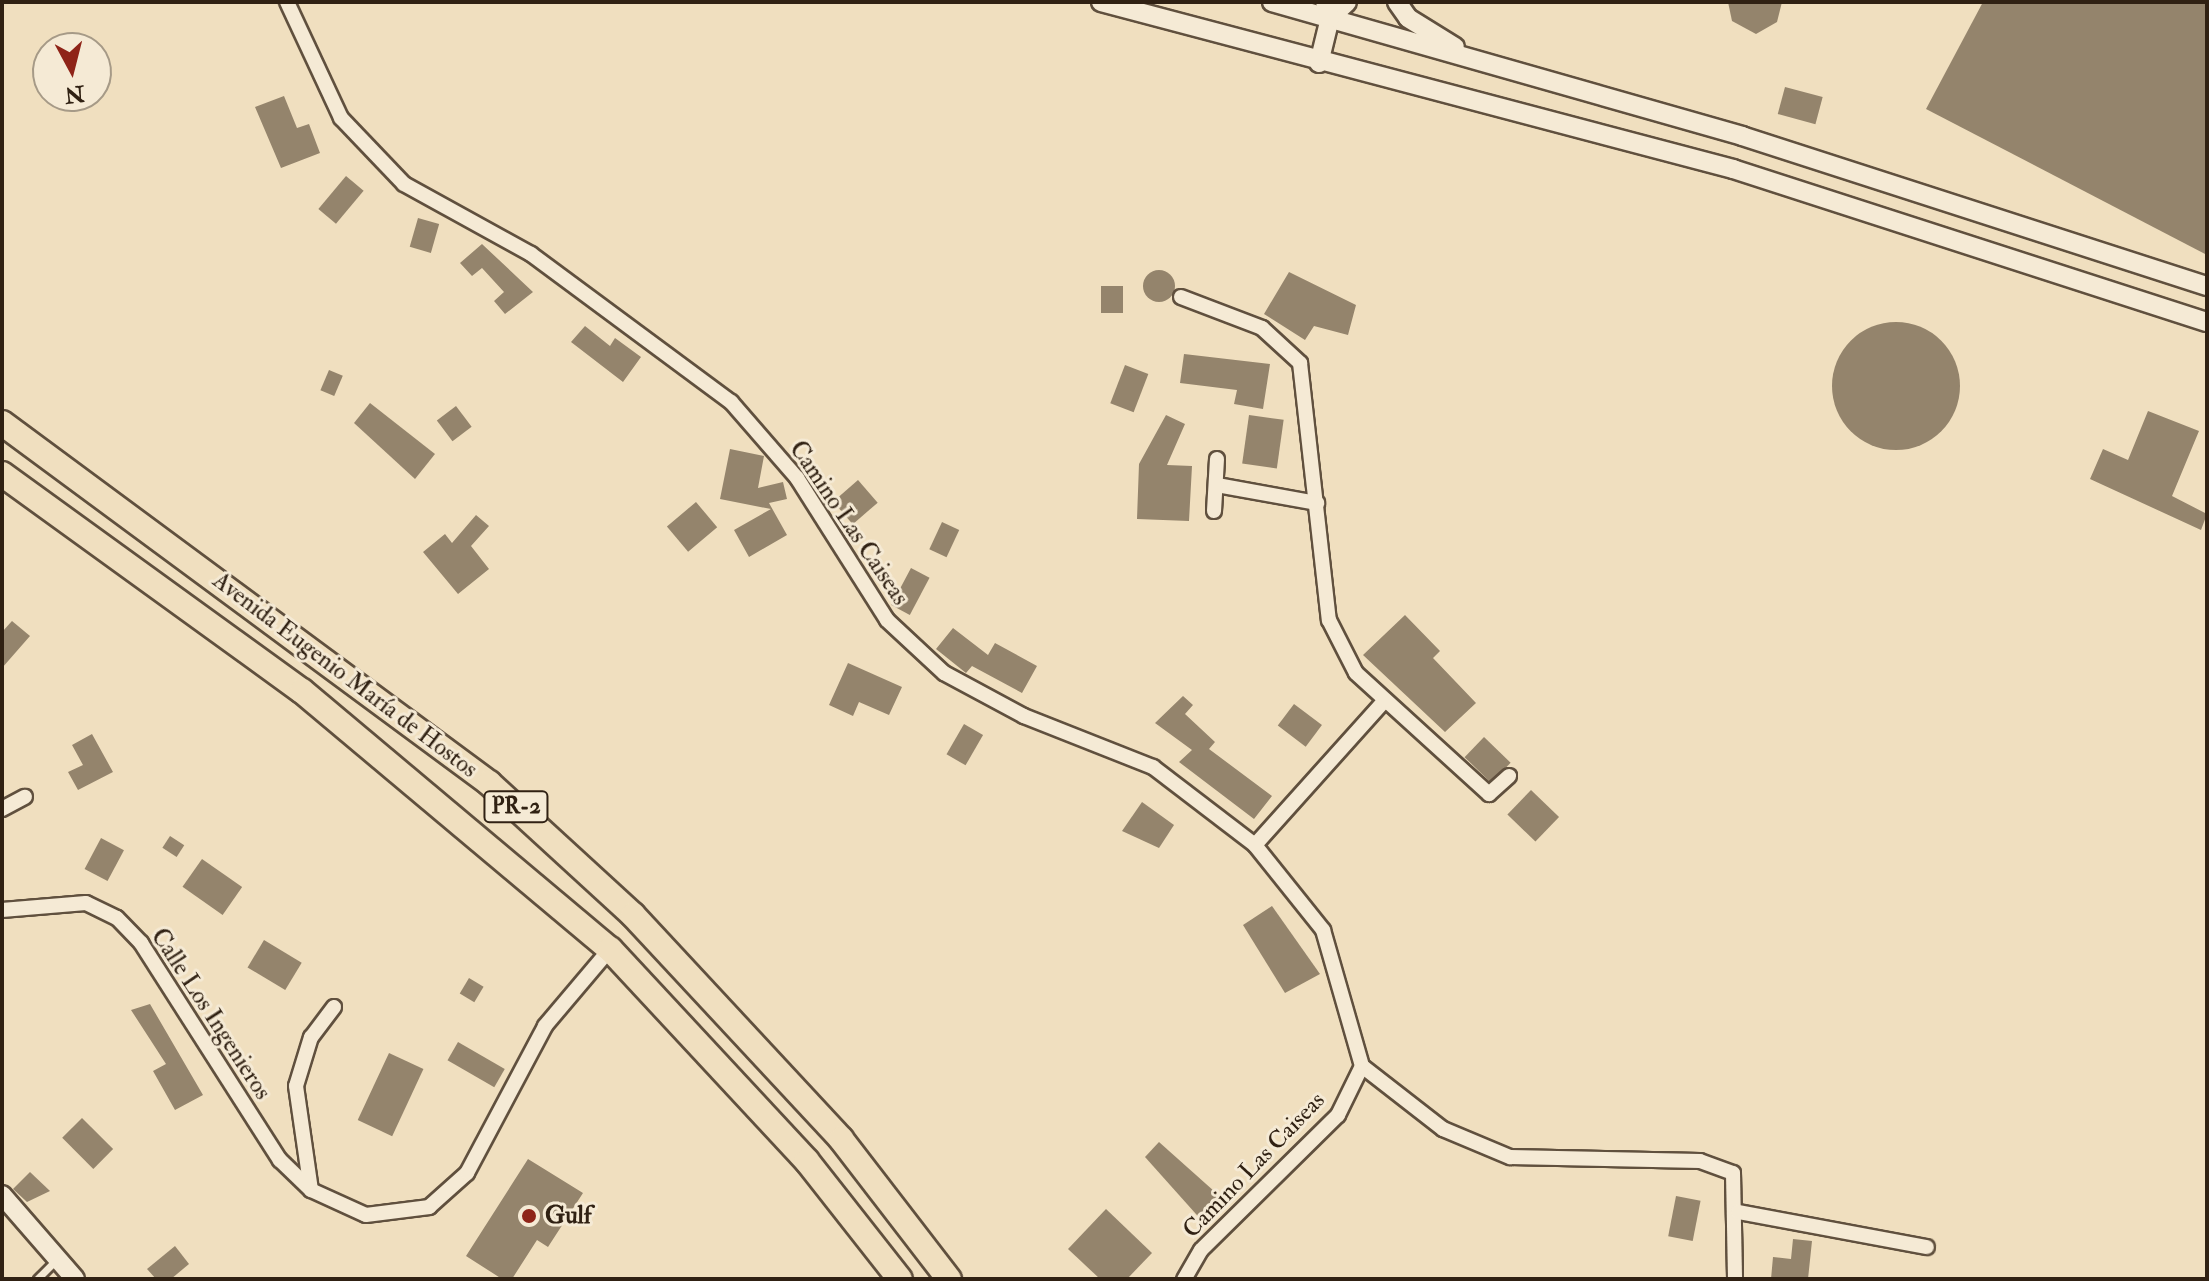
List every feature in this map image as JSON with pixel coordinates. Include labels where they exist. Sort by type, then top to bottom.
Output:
[{"type":"highway","name":"Avenida Eugenio María de Hostos","points":[[2,423],[489,783],[664,949],[841,1139],[949,1279]]},
{"type":"highway","name":"Avenida Eugenio María de Hostos","points":[[2,474],[302,691],[610,949],[807,1161],[900,1279]]},
{"type":"street","name":"Camino Las Caiseas","points":[[287,2],[341,118],[404,184],[531,254],[731,402],[797,478],[887,620],[944,673],[1024,716],[1153,767],[1255,845],[1323,930],[1362,1066],[1338,1115],[1201,1250],[1184,1279]]},
{"type":"street","points":[[1101,2],[1809,193],[2207,322]]},
{"type":"street","points":[[1272,2],[1328,10],[1474,59],[1820,160],[2207,286]]},
{"type":"street","points":[[1328,10],[1347,2]]},
{"type":"street","points":[[1397,2],[1408,18],[1474,59]]},
{"type":"street","points":[[1319,63],[1328,10]]},
{"type":"street","points":[[1809,193],[1820,160]]},
{"type":"street","points":[[1181,297],[1262,328],[1300,363],[1329,620],[1356,673],[1489,794],[1509,776]]},
{"type":"street","points":[[1214,511],[1217,459]]},
{"type":"street","points":[[1217,485],[1317,503]]},
{"type":"street","points":[[1255,845],[1384,701]]},
{"type":"street","points":[[2,809],[25,797]]},
{"type":"street","name":"Calle Los Ingenieros","points":[[2,910],[86,903],[117,918],[141,943],[280,1160],[311,1190],[366,1215],[429,1207],[467,1173],[545,1026],[610,949]]},
{"type":"street","points":[[311,1190],[296,1086],[311,1037],[334,1007]]},
{"type":"street","points":[[1362,1066],[1443,1129],[1510,1157],[1700,1161],[1733,1173],[1738,1212],[1735,1279]]},
{"type":"street","points":[[2,1195],[75,1279]]},
{"type":"street","points":[[1738,1212],[1927,1247]]},
{"type":"lane","points":[[37,1279],[57,1259]]},
{"type":"building","points":[[1728,2],[1782,2],[1777,22],[1756,34],[1732,21]]},
{"type":"building","points":[[1983,2],[2207,2],[2207,255],[1926,109]]},
{"type":"building","points":[[1785,87],[1823,97],[1815,124],[1778,114]]},
{"type":"building","points":[[284,96],[297,128],[309,124],[320,153],[281,168],[255,107]]},
{"type":"building","points":[[346,176],[364,191],[336,224],[318,209]]},
{"type":"building","points":[[418,218],[439,224],[431,253],[410,247]]},
{"type":"building","points":[[482,244],[533,292],[505,314],[494,301],[504,292],[482,268],[472,276],[460,263]]},
{"type":"building","points":[[1159,270],[1170,275],[1175,286],[1170,297],[1159,302],[1148,297],[1143,286],[1148,275]]},
{"type":"building","points":[[1289,272],[1356,305],[1348,335],[1314,326],[1305,340],[1264,314]]},
{"type":"building","points":[[1101,286],[1123,286],[1123,313],[1101,313]]},
{"type":"building","points":[[1896,322],[1920,327],[1941,341],[1955,362],[1960,386],[1955,410],[1941,431],[1920,445],[1896,450],[1872,445],[1851,431],[1837,410],[1832,386],[1837,362],[1851,341],[1872,327]]},
{"type":"building","points":[[585,326],[610,346],[615,338],[641,357],[623,382],[571,342]]},
{"type":"building","points":[[1184,354],[1270,364],[1263,409],[1234,404],[1237,390],[1180,383]]},
{"type":"building","points":[[1125,365],[1148,374],[1134,412],[1110,403]]},
{"type":"building","points":[[329,370],[343,376],[334,396],[320,390]]},
{"type":"building","points":[[370,403],[435,454],[415,479],[354,423]]},
{"type":"building","points":[[456,406],[472,427],[452,441],[437,420]]},
{"type":"building","points":[[2148,411],[2199,431],[2172,496],[2207,514],[2201,530],[2090,479],[2103,449],[2128,460]]},
{"type":"building","points":[[1166,415],[1185,424],[1167,465],[1192,466],[1189,521],[1137,519],[1139,464]]},
{"type":"building","points":[[1249,415],[1284,420],[1277,468],[1242,464]]},
{"type":"building","points":[[730,449],[764,456],[758,488],[783,482],[787,499],[769,503],[787,535],[749,557],[734,530],[771,509],[720,499]]},
{"type":"building","points":[[858,480],[878,503],[853,524],[833,502]]},
{"type":"building","points":[[696,502],[717,527],[688,552],[667,526]]},
{"type":"building","points":[[476,515],[489,526],[471,546],[489,569],[458,594],[423,552],[445,534],[452,543]]},
{"type":"building","points":[[942,522],[959,530],[947,557],[929,549]]},
{"type":"building","points":[[911,568],[930,578],[910,615],[891,605]]},
{"type":"building","points":[[1405,615],[1440,651],[1433,658],[1476,703],[1445,732],[1363,655]]},
{"type":"building","points":[[12,621],[30,636],[2,668],[2,632]]},
{"type":"building","points":[[953,628],[988,655],[995,643],[1037,666],[1022,693],[972,666],[966,673],[936,649]]},
{"type":"building","points":[[848,663],[902,687],[889,715],[859,702],[853,716],[829,705]]},
{"type":"building","points":[[1183,696],[1193,705],[1185,714],[1215,742],[1209,749],[1272,796],[1254,819],[1179,762],[1192,750],[1155,723]]},
{"type":"building","points":[[1294,704],[1322,725],[1306,747],[1278,726]]},
{"type":"building","points":[[964,724],[983,735],[966,765],[946,754]]},
{"type":"building","points":[[92,734],[113,772],[78,790],[68,772],[83,765],[72,745]]},
{"type":"building","points":[[1484,737],[1511,763],[1491,783],[1465,757]]},
{"type":"building","points":[[1531,790],[1559,817],[1535,842],[1507,814]]},
{"type":"building","points":[[1142,802],[1174,825],[1159,848],[1122,831]]},
{"type":"building","points":[[170,836],[184,845],[177,857],[162,848]]},
{"type":"building","points":[[101,838],[124,850],[108,881],[85,869]]},
{"type":"building","points":[[202,859],[242,887],[223,915],[182,887]]},
{"type":"building","points":[[1272,906],[1320,974],[1285,993],[1243,925]]},
{"type":"building","points":[[264,940],[302,963],[285,990],[248,967]]},
{"type":"building","points":[[469,978],[484,987],[474,1002],[460,993]]},
{"type":"building","points":[[150,1004],[203,1095],[175,1110],[153,1071],[166,1064],[131,1010]]},
{"type":"building","points":[[458,1042],[505,1069],[494,1087],[447,1060]]},
{"type":"building","points":[[389,1053],[423,1069],[392,1136],[358,1120]]},
{"type":"building","points":[[82,1118],[113,1149],[93,1169],[62,1138]]},
{"type":"building","points":[[1159,1142],[1224,1200],[1204,1223],[1145,1157]]},
{"type":"building","name":"Gulf","points":[[528,1159],[583,1193],[548,1247],[537,1240],[512,1279],[502,1279],[466,1256]]},
{"type":"building","points":[[30,1172],[50,1191],[27,1202],[13,1189]]},
{"type":"building","points":[[1676,1196],[1701,1201],[1693,1241],[1668,1236]]},
{"type":"building","points":[[1106,1209],[1152,1253],[1127,1279],[1100,1279],[1068,1249]]},
{"type":"building","points":[[1793,1239],[1812,1241],[1808,1279],[1771,1279],[1773,1257],[1791,1259]]},
{"type":"building","points":[[175,1246],[189,1264],[171,1279],[156,1279],[147,1269]]},
{"type":"place","name":"Gulf","points":[[529,1216]]}]
